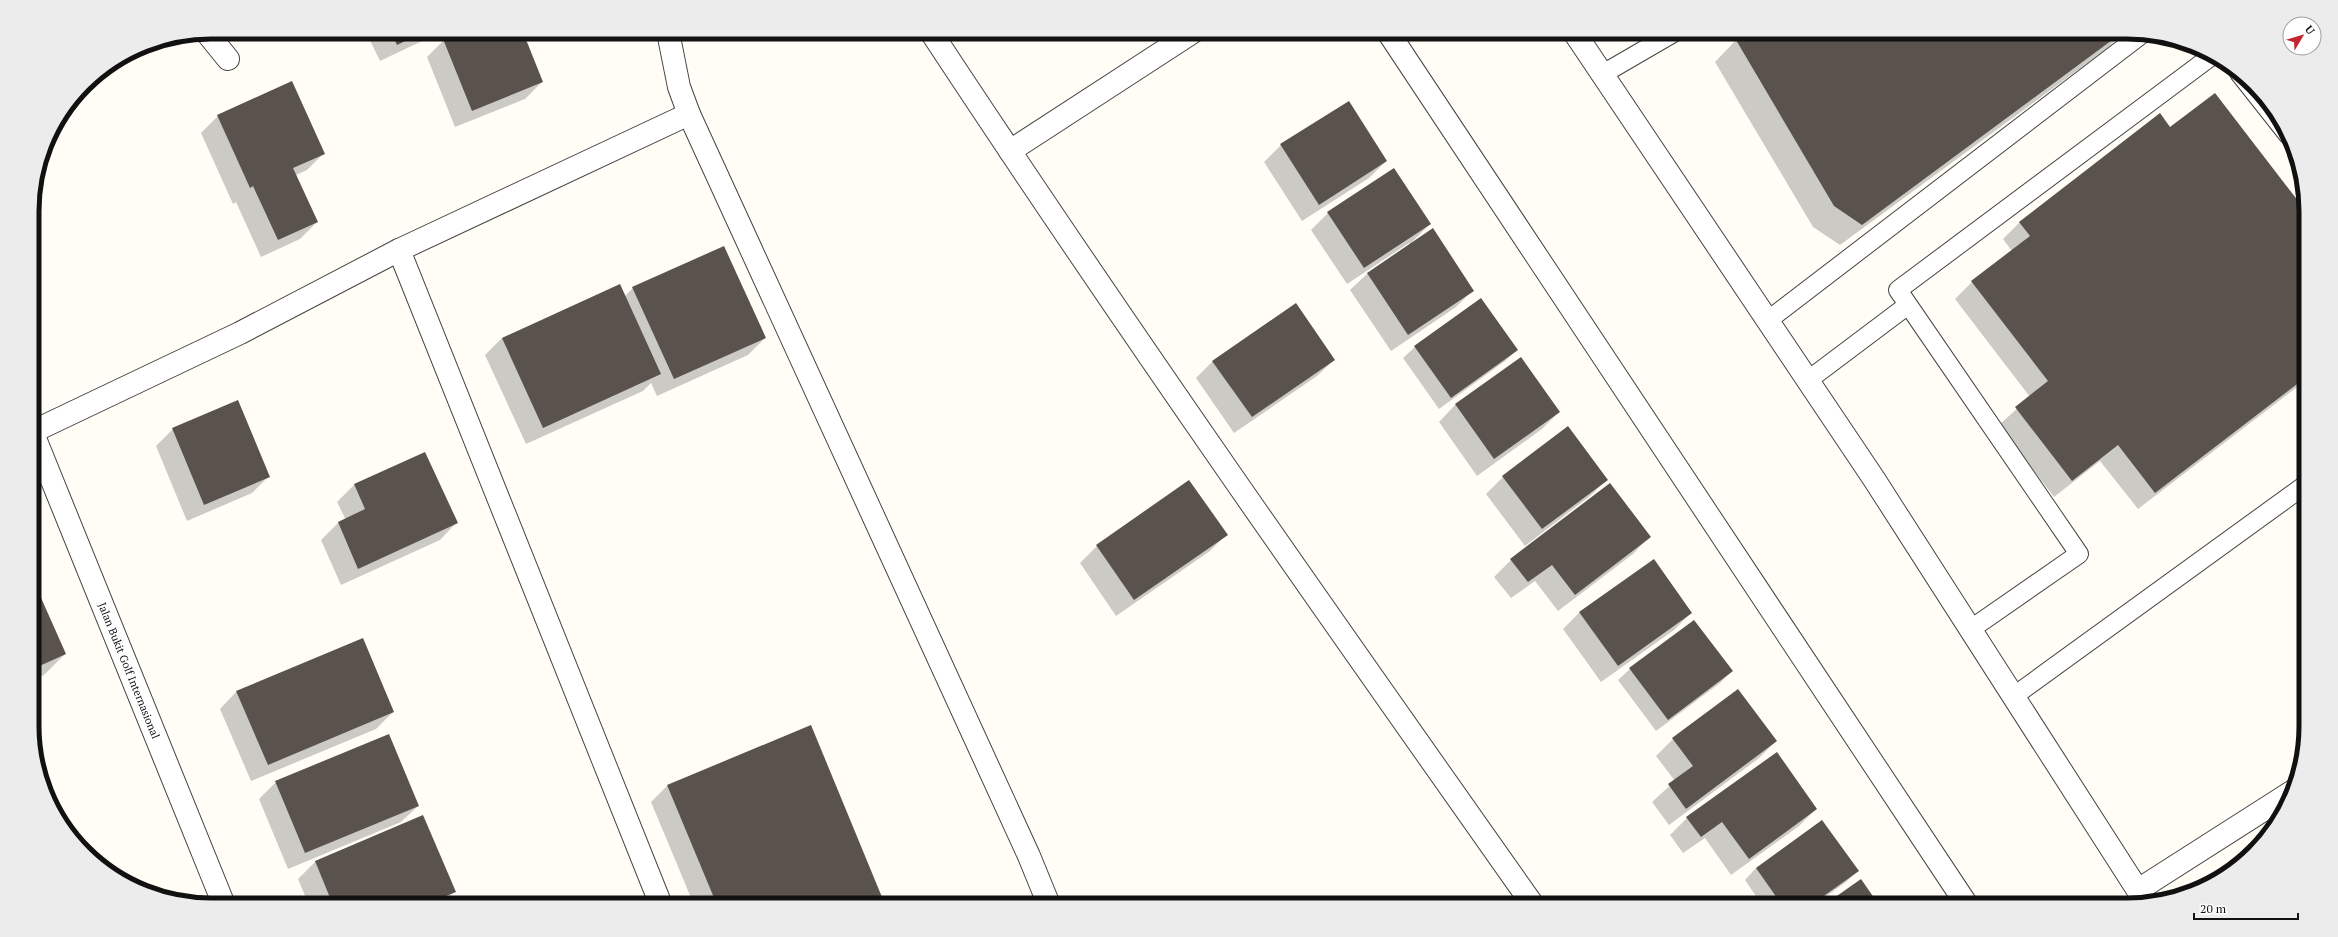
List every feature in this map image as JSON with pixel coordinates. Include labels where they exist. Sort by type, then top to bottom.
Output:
[{"type":"street","points":[[212,39],[228,59]]},
{"type":"street","points":[[669,39],[679,86],[689,114],[1029,856],[1046,898]]},
{"type":"street","points":[[937,39],[1010,151],[1292,565],[1528,898]]},
{"type":"street","points":[[1010,151],[1182,39]]},
{"type":"street","points":[[1393,39],[1962,898]]},
{"type":"street","points":[[1578,39],[1601,75],[1874,479],[2142,897],[2283,797]]},
{"type":"street","points":[[39,429],[240,333],[399,250],[689,114]]},
{"type":"street","points":[[399,250],[658,898]]},
{"type":"street","name":"Jalan Bukit Golf Internasional","points":[[39,448],[221,898]]},
{"type":"street","points":[[1029,856],[1058,898]]},
{"type":"lane","points":[[1601,75],[1663,39]]},
{"type":"lane","points":[[1767,321],[2135,39]]},
{"type":"lane","points":[[1971,629],[2079,554],[1898,290],[2207,59]]},
{"type":"lane","points":[[1807,380],[1908,305]]},
{"type":"lane","points":[[2014,696],[2299,489]]},
{"type":"building","points":[[394,39],[409,39],[397,45]]},
{"type":"building","points":[[443,39],[526,39],[543,82],[472,111]]},
{"type":"building","points":[[2114,39],[1862,225],[1834,206],[1736,40]]},
{"type":"building","points":[[292,81],[325,154],[293,168],[318,222],[278,240],[253,186],[250,188],[217,115]]},
{"type":"building","points":[[2215,93],[2299,202],[2299,383],[2155,493],[2118,445],[2072,481],[2015,407],[2048,381],[1971,281],[2030,236],[2019,222],[2160,113],[2170,127]]},
{"type":"building","points":[[1349,101],[1387,161],[1319,205],[1280,144]]},
{"type":"building","points":[[1394,168],[1431,224],[1364,268],[1327,212]]},
{"type":"building","points":[[1433,228],[1474,291],[1408,335],[1367,273]]},
{"type":"building","points":[[724,246],[766,338],[674,379],[632,287]]},
{"type":"building","points":[[620,284],[661,374],[543,428],[502,338]]},
{"type":"building","points":[[1481,298],[1518,350],[1451,398],[1414,346]]},
{"type":"building","points":[[1296,303],[1335,360],[1252,417],[1212,361]]},
{"type":"building","points":[[1521,357],[1560,412],[1494,459],[1455,404]]},
{"type":"building","points":[[238,400],[270,477],[204,505],[172,428]]},
{"type":"building","points":[[1568,426],[1608,480],[1542,529],[1502,476]]},
{"type":"building","points":[[425,452],[458,523],[358,569],[338,522],[365,509],[354,484]]},
{"type":"building","points":[[1189,480],[1228,535],[1134,600],[1096,545]]},
{"type":"building","points":[[1610,483],[1651,537],[1575,595],[1552,565],[1528,582],[1510,559]]},
{"type":"building","points":[[1654,559],[1692,613],[1618,666],[1579,612]]},
{"type":"building","points":[[39,593],[66,654],[39,666]]},
{"type":"building","points":[[1694,620],[1733,671],[1668,720],[1629,668]]},
{"type":"building","points":[[363,638],[394,712],[268,765],[236,691]]},
{"type":"building","points":[[1738,689],[1777,741],[1686,809],[1668,784],[1693,766],[1672,738]]},
{"type":"building","points":[[811,725],[882,898],[714,898],[667,785]]},
{"type":"building","points":[[389,734],[419,806],[305,853],[275,781]]},
{"type":"building","points":[[1777,752],[1817,809],[1749,859],[1722,822],[1701,837],[1686,817]]},
{"type":"building","points":[[423,815],[456,892],[441,898],[330,898],[315,861]]},
{"type":"building","points":[[1822,820],[1859,871],[1821,898],[1777,898],[1756,868]]},
{"type":"building","points":[[1861,879],[1874,898],[1834,898]]}]
